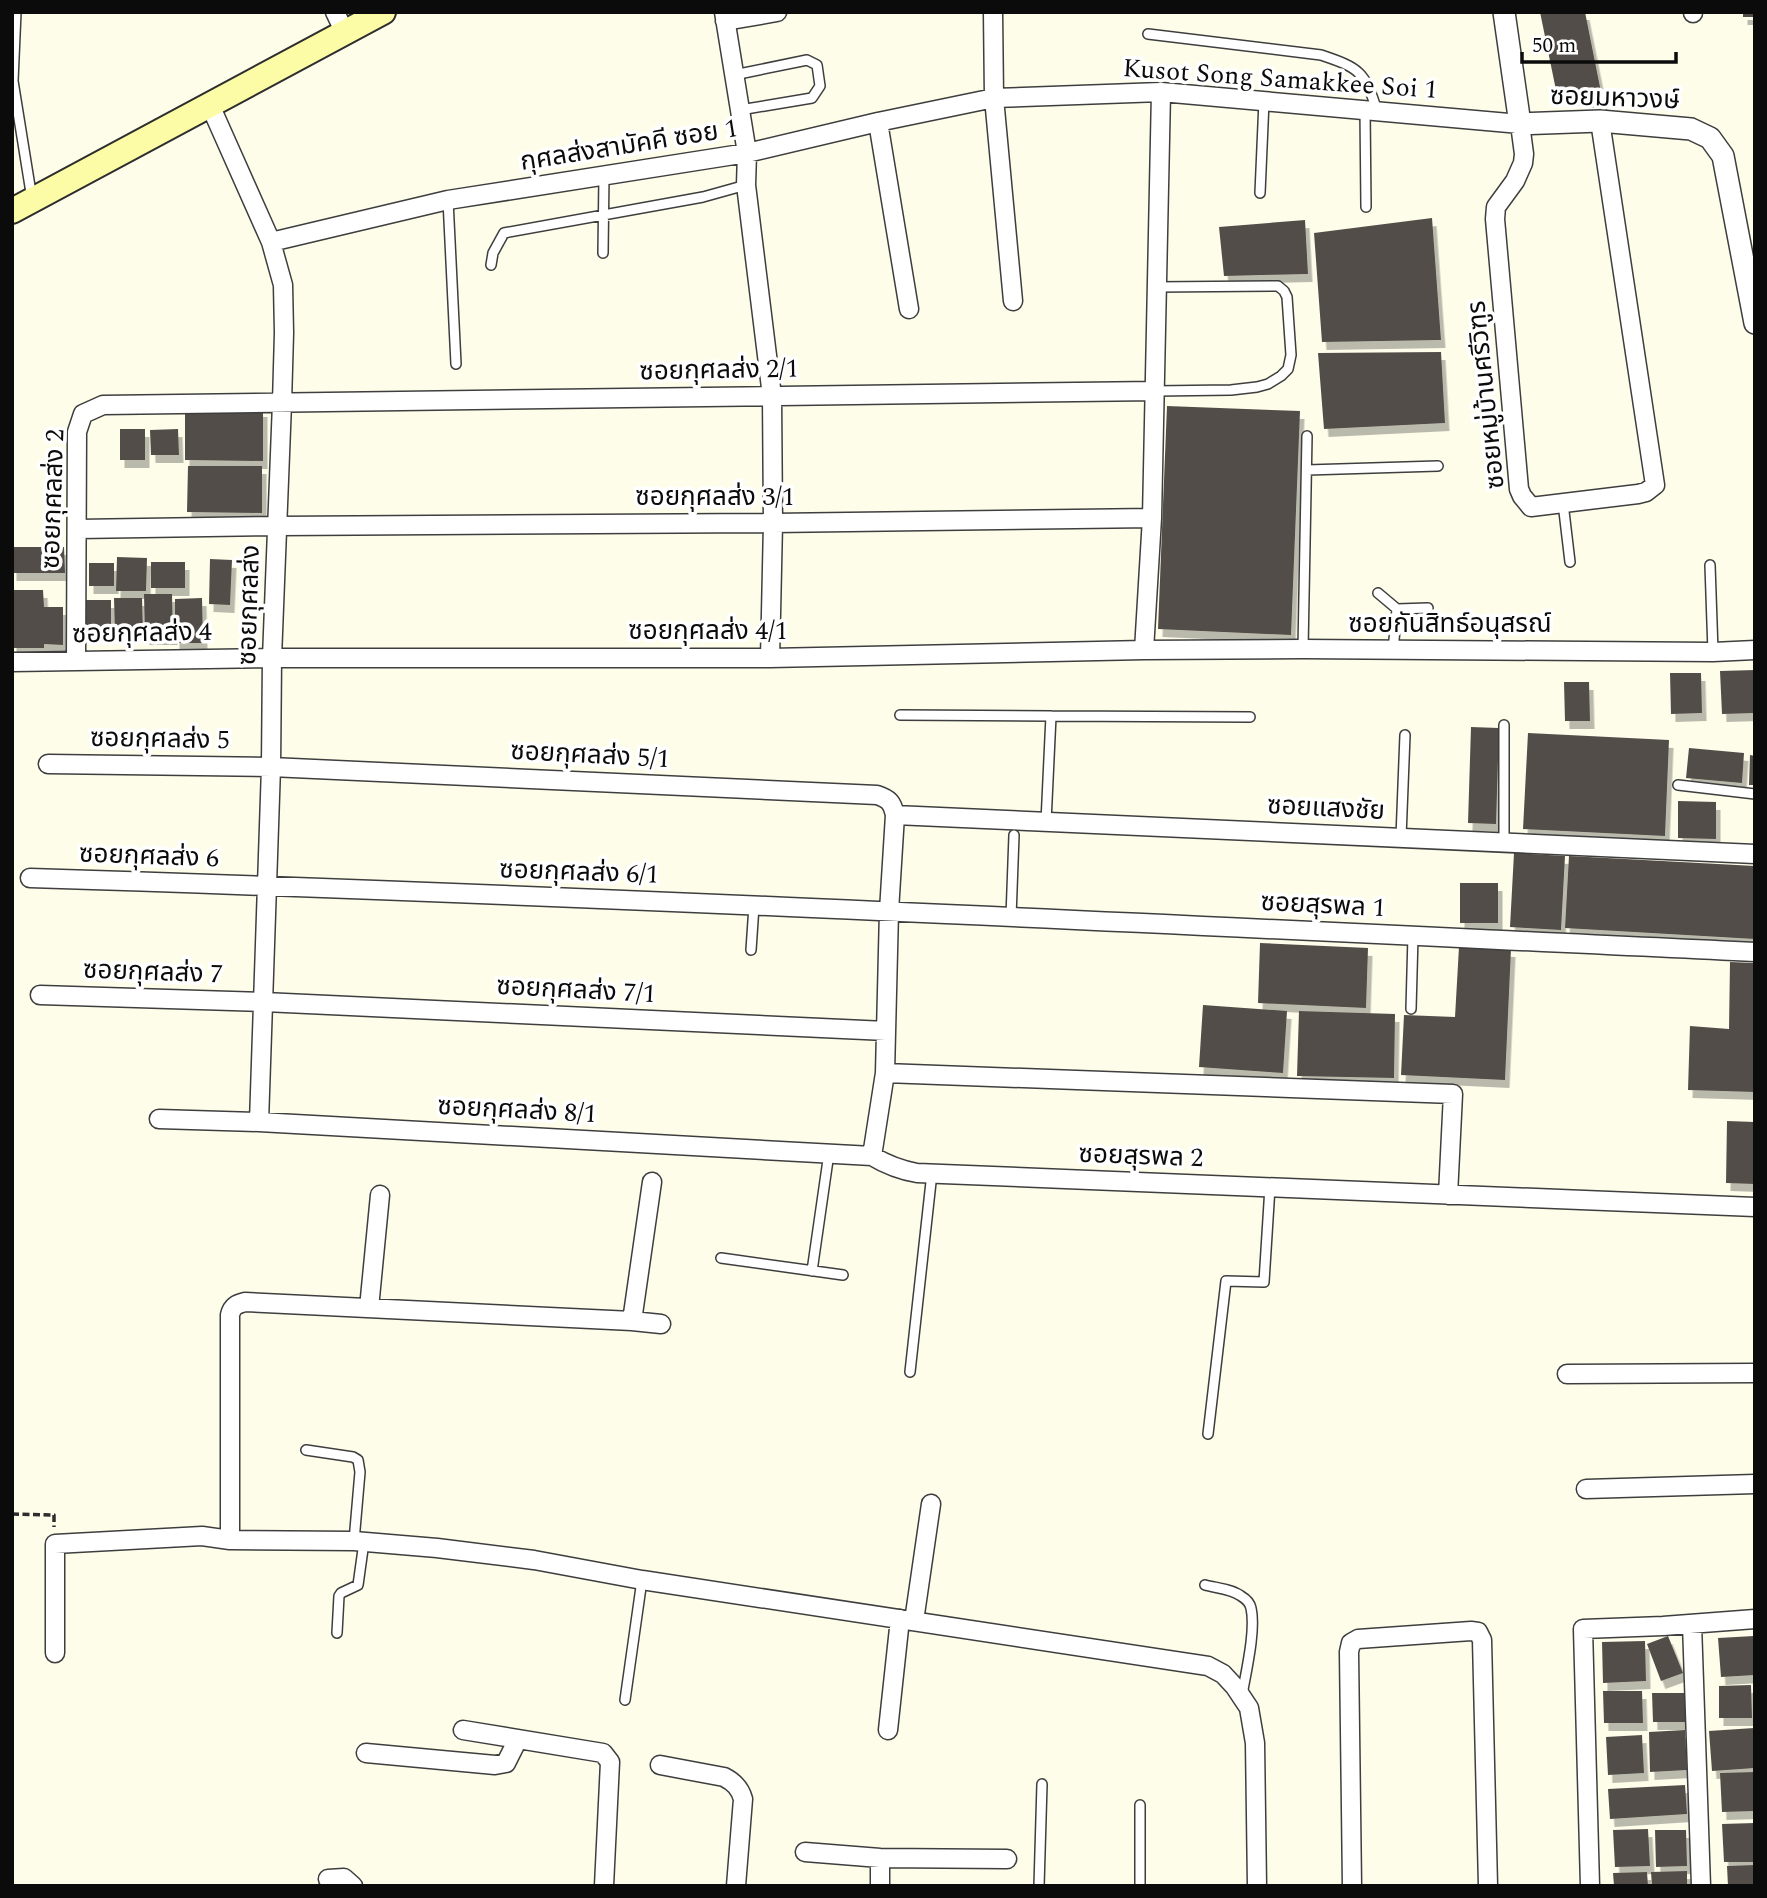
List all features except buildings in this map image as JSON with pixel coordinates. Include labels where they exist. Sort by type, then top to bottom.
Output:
[{"type":"main road","points":[[22,206],[210,105],[340,22],[383,12]]},
{"type":"street","points":[[770,658],[772,396],[746,185],[747,153],[725,17],[777,12]]},
{"type":"street","points":[[993,12],[994,98],[1013,301]]},
{"type":"street","name":"ซอยมหาวงษ์","points":[[1504,12],[1520,124],[1600,121],[1691,129],[1710,138],[1717,145],[1723,156],[1754,320]]},
{"type":"street","points":[[1144,650],[1152,518],[1161,92]]},
{"type":"street","name":"Kusot Song Samakkee Soi 1","points":[[994,98],[1161,92],[1520,124]]},
{"type":"street","name":"กุศลส่งสามัคคี ซอย 1","points":[[271,242],[448,200],[747,153],[994,98]]},
{"type":"street","name":"ซอยกุศลส่ง","points":[[210,105],[271,242],[283,285],[279,526],[272,658],[259,1122]]},
{"type":"street","name":"ซอยหมู่บ้านศรีวิฑูร","points":[[1520,124],[1524,163],[1496,207],[1495,219],[1519,489],[1531,507],[1638,494],[1655,485],[1600,121]]},
{"type":"street","points":[[878,122],[909,309]]},
{"type":"street","name":"ซอยกุศลส่ง 2/1","points":[[282,403],[1155,391]]},
{"type":"street","name":"ซอยกุศลส่ง 2","points":[[76,660],[77,432],[83,414],[103,405],[282,403]]},
{"type":"street","name":"ซอยกุศลส่ง 3/1","points":[[78,529],[1152,518]]},
{"type":"street","name":"ซอยกันสิทธ์อนุสรณ์","points":[[1144,650],[1755,650]]},
{"type":"street","name":"ซอยกุศลส่ง 4/1","points":[[272,658],[770,658],[1144,650]]},
{"type":"street","name":"ซอยกุศลส่ง 4","points":[[12,662],[272,658]]},
{"type":"street","name":"ซอยกุศลส่ง 5","points":[[48,764],[271,767]]},
{"type":"street","name":"ซอยกุศลส่ง 5/1","points":[[271,767],[877,795],[887,798],[895,815]]},
{"type":"street","points":[[872,1156],[885,1073],[889,911],[895,815]]},
{"type":"street","name":"ซอยแสงชัย","points":[[895,815],[1755,854]]},
{"type":"street","name":"ซอยกุศลส่ง 6","points":[[30,878],[267,886]]},
{"type":"street","name":"ซอยกุศลส่ง 6/1","points":[[267,886],[889,911]]},
{"type":"street","name":"ซอยสุรพล 1","points":[[889,911],[1755,952]]},
{"type":"street","name":"ซอยกุศลส่ง 7","points":[[40,995],[264,1002]]},
{"type":"street","name":"ซอยกุศลส่ง 7/1","points":[[264,1002],[886,1031]]},
{"type":"street","points":[[885,1073],[1452,1094],[1448,1195]]},
{"type":"street","name":"ซอยกุศลส่ง 8/1","points":[[159,1119],[259,1122],[872,1156]]},
{"type":"street","name":"ซอยสุรพล 2","points":[[872,1156],[888,1166],[917,1173],[1755,1207]]},
{"type":"street","points":[[632,1321],[652,1182]]},
{"type":"street","points":[[369,1308],[380,1195]]},
{"type":"street","points":[[230,1540],[230,1315],[237,1304],[246,1302],[661,1324]]},
{"type":"street","points":[[1567,1374],[1755,1373]]},
{"type":"street","points":[[1586,1489],[1755,1484]]},
{"type":"street","points":[[888,1730],[931,1504]]},
{"type":"street","points":[[55,1653],[55,1544],[202,1536],[230,1540],[359,1542],[534,1560],[642,1580],[1208,1666],[1223,1674],[1249,1708],[1255,1743],[1257,1886]]},
{"type":"street","points":[[1590,1886],[1583,1629],[1755,1619]]},
{"type":"street","points":[[1692,1624],[1701,1886]]},
{"type":"street","points":[[1352,1886],[1351,1643],[1358,1639],[1474,1631],[1478,1632],[1482,1640],[1488,1886]]},
{"type":"street","points":[[463,1730],[603,1753],[608,1758],[610,1762],[604,1886]]},
{"type":"street","points":[[366,1753],[495,1765],[506,1763],[518,1739]]},
{"type":"street","points":[[660,1765],[724,1777],[734,1782],[739,1789],[743,1798],[736,1886]]},
{"type":"street","points":[[805,1852],[880,1858],[1007,1859]]},
{"type":"street","points":[[880,1858],[880,1886]]},
{"type":"street","points":[[328,1879],[344,1878],[353,1886]]},
{"type":"lane","points":[[16,12],[13,81],[22,206]]},
{"type":"lane","points":[[1148,34],[1321,55],[1348,64],[1363,76],[1370,89],[1366,207]]},
{"type":"lane","points":[[734,75],[807,60],[817,65],[820,86],[812,98],[740,110]]},
{"type":"lane","points":[[1261,193],[1264,101]]},
{"type":"lane","points":[[603,253],[604,175]]},
{"type":"lane","points":[[491,265],[504,233],[703,197],[746,185]]},
{"type":"lane","points":[[448,200],[456,364]]},
{"type":"lane","points":[[1155,391],[1231,390],[1268,384],[1288,369],[1291,355],[1287,297],[1278,286],[1156,287]]},
{"type":"lane","points":[[1303,649],[1307,436]]},
{"type":"lane","points":[[1307,470],[1438,466]]},
{"type":"lane","points":[[1563,503],[1570,562]]},
{"type":"lane","points":[[1710,565],[1713,652]]},
{"type":"lane","points":[[1378,593],[1397,609],[1429,608]]},
{"type":"lane","points":[[1393,650],[1397,609]]},
{"type":"lane","points":[[900,715],[1250,717]]},
{"type":"lane","points":[[1046,822],[1051,716]]},
{"type":"lane","points":[[1504,725],[1504,842]]},
{"type":"lane","points":[[1401,837],[1405,735]]},
{"type":"lane","points":[[1678,785],[1755,794]]},
{"type":"lane","points":[[1011,917],[1014,835]]},
{"type":"lane","points":[[751,950],[754,906]]},
{"type":"lane","points":[[1411,1009],[1413,936]]},
{"type":"lane","points":[[812,1271],[829,1153]]},
{"type":"lane","points":[[910,1372],[932,1173]]},
{"type":"lane","points":[[1208,1434],[1226,1281],[1264,1282],[1270,1187]]},
{"type":"lane","points":[[721,1258],[843,1275]]},
{"type":"lane","points":[[306,1450],[334,1453],[358,1460],[358,1584],[339,1596],[337,1633]]},
{"type":"lane","points":[[625,1700],[642,1580]]},
{"type":"lane","points":[[1205,1585],[1238,1594],[1248,1602],[1251,1610],[1250,1647],[1242,1697]]},
{"type":"lane","points":[[1039,1886],[1042,1784]]},
{"type":"lane","points":[[1140,1805],[1140,1886]]},
{"type":"path","points":[[12,1514],[54,1515],[55,1544]]}]
